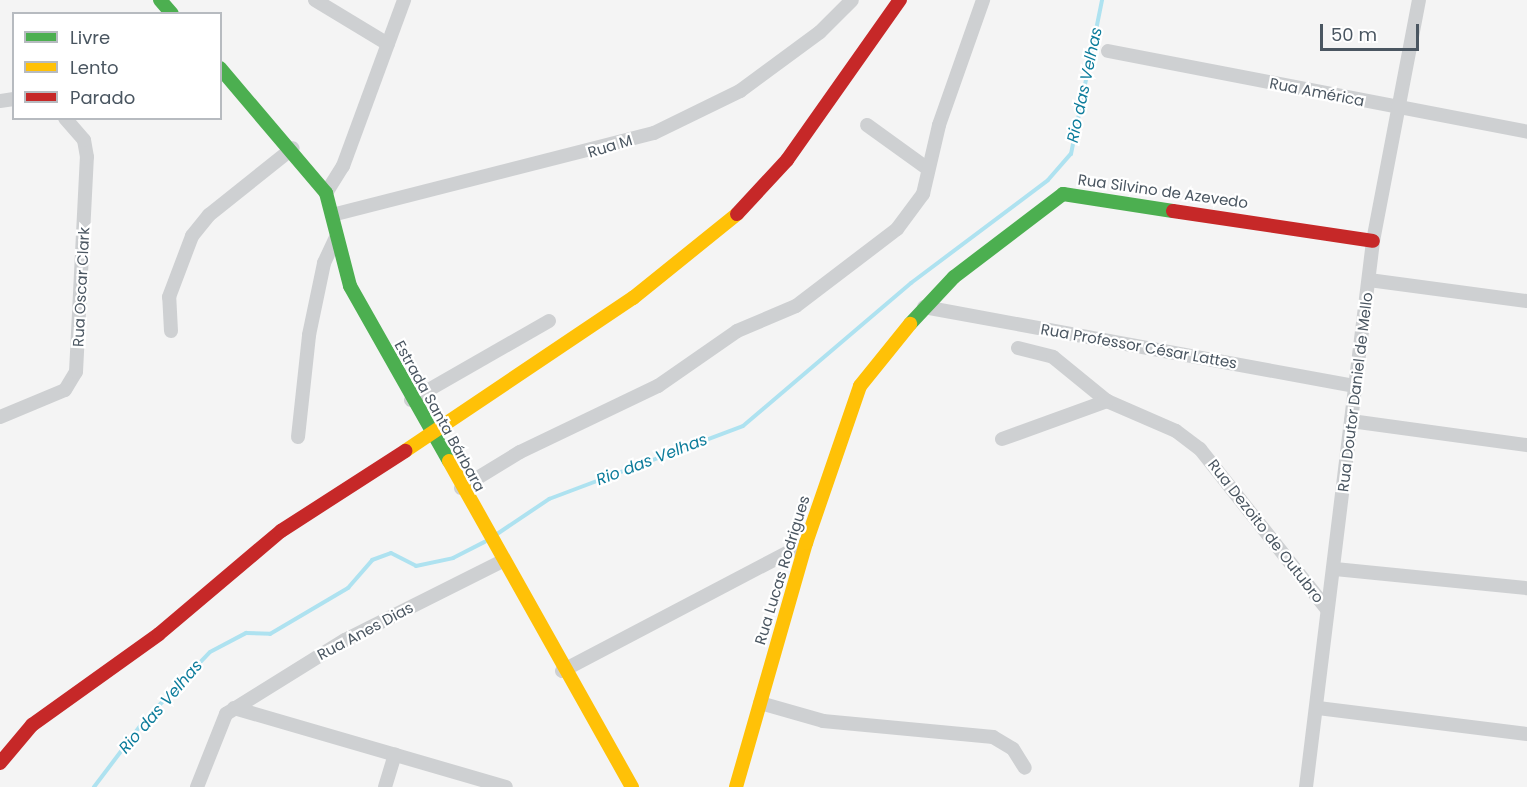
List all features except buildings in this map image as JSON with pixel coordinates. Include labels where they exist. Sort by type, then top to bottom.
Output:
[{"type":"street","points":[[315,0],[388,44]]},
{"type":"street","points":[[326,194],[344,166],[404,0]]},
{"type":"street","name":"Rua M","points":[[333,215],[654,133],[740,91],[820,32],[852,0]]},
{"type":"street","points":[[0,763],[32,726],[159,634],[281,531],[633,298],[742,210],[788,160],[900,0]]},
{"type":"street","points":[[461,488],[520,452],[658,386],[737,331],[796,306],[826,285],[911,214],[983,0]]},
{"type":"street","name":"Rua Doutor Daniel de Mello","points":[[1306,787],[1318,708],[1327,609],[1335,569],[1354,386],[1373,241],[1419,0]]},
{"type":"street","points":[[158,1],[170,12]]},
{"type":"street","name":"Rua América","points":[[1108,51],[1527,132]]},
{"type":"street","name":"Estrada Santa Bárbara","points":[[222,70],[293,148],[326,194],[333,215],[335,239],[350,286],[562,671],[632,787]]},
{"type":"street","name":"Rua Oscar Clark","points":[[0,417],[65,390],[76,372],[87,157],[84,140],[67,120]]},
{"type":"street","points":[[867,125],[928,169]]},
{"type":"street","points":[[171,331],[169,297],[192,236],[209,215],[293,148]]},
{"type":"street","name":"Rua Silvino de Azevedo","points":[[871,366],[924,307],[1023,220],[1064,194],[1373,241]]},
{"type":"street","points":[[298,437],[309,335],[324,263],[335,239]]},
{"type":"street","points":[[1369,280],[1527,301]]},
{"type":"street","name":"Rua Professor César Lattes","points":[[924,307],[1354,386]]},
{"type":"street","points":[[411,399],[549,321]]},
{"type":"street","name":"Rua Dezoito de Outubro","points":[[1018,348],[1053,357],[1107,401],[1176,431],[1220,468],[1327,609]]},
{"type":"street","name":"Rua Lucas Rodrigues","points":[[736,787],[806,543],[871,366]]},
{"type":"street","points":[[1002,439],[1107,401]]},
{"type":"street","points":[[1351,421],[1527,445]]},
{"type":"street","points":[[562,671],[806,543]]},
{"type":"street","name":"Rua Anes Dias","points":[[234,708],[345,640],[499,559]]},
{"type":"street","points":[[1335,569],[1527,588]]},
{"type":"street","points":[[760,703],[823,721],[993,737],[1013,749],[1025,768]]},
{"type":"street","points":[[197,787],[211,741],[234,708],[506,787]]},
{"type":"street","points":[[1318,708],[1527,734]]},
{"type":"street","points":[[386,787],[395,754]]},
{"type":"waterway","name":"Rio das Velhas","points":[[497,534],[549,499],[743,426],[911,283],[1048,180],[1071,154],[1102,0]]},
{"type":"waterway","name":"Rio das Velhas","points":[[94,787],[144,721],[210,652],[246,633],[270,634],[348,588],[372,560],[391,553],[416,566],[453,558],[485,542]]},
{"type":"traffic: fast","points":[[160,0],[170,12]]},
{"type":"traffic: fast","points":[[222,70],[326,193],[350,286],[449,461]]},
{"type":"traffic: fast","points":[[910,324],[954,277],[1063,194],[1173,211]]},
{"type":"traffic: slow","points":[[405,451],[633,298],[737,214]]},
{"type":"traffic: slow","points":[[736,787],[806,543],[860,386],[910,324]]},
{"type":"traffic: slow","points":[[449,461],[632,787]]},
{"type":"traffic: jam","points":[[737,214],[787,160],[900,0]]},
{"type":"traffic: jam","points":[[1173,211],[1373,241]]},
{"type":"traffic: jam","points":[[0,763],[32,725],[159,634],[281,531],[405,451]]}]
